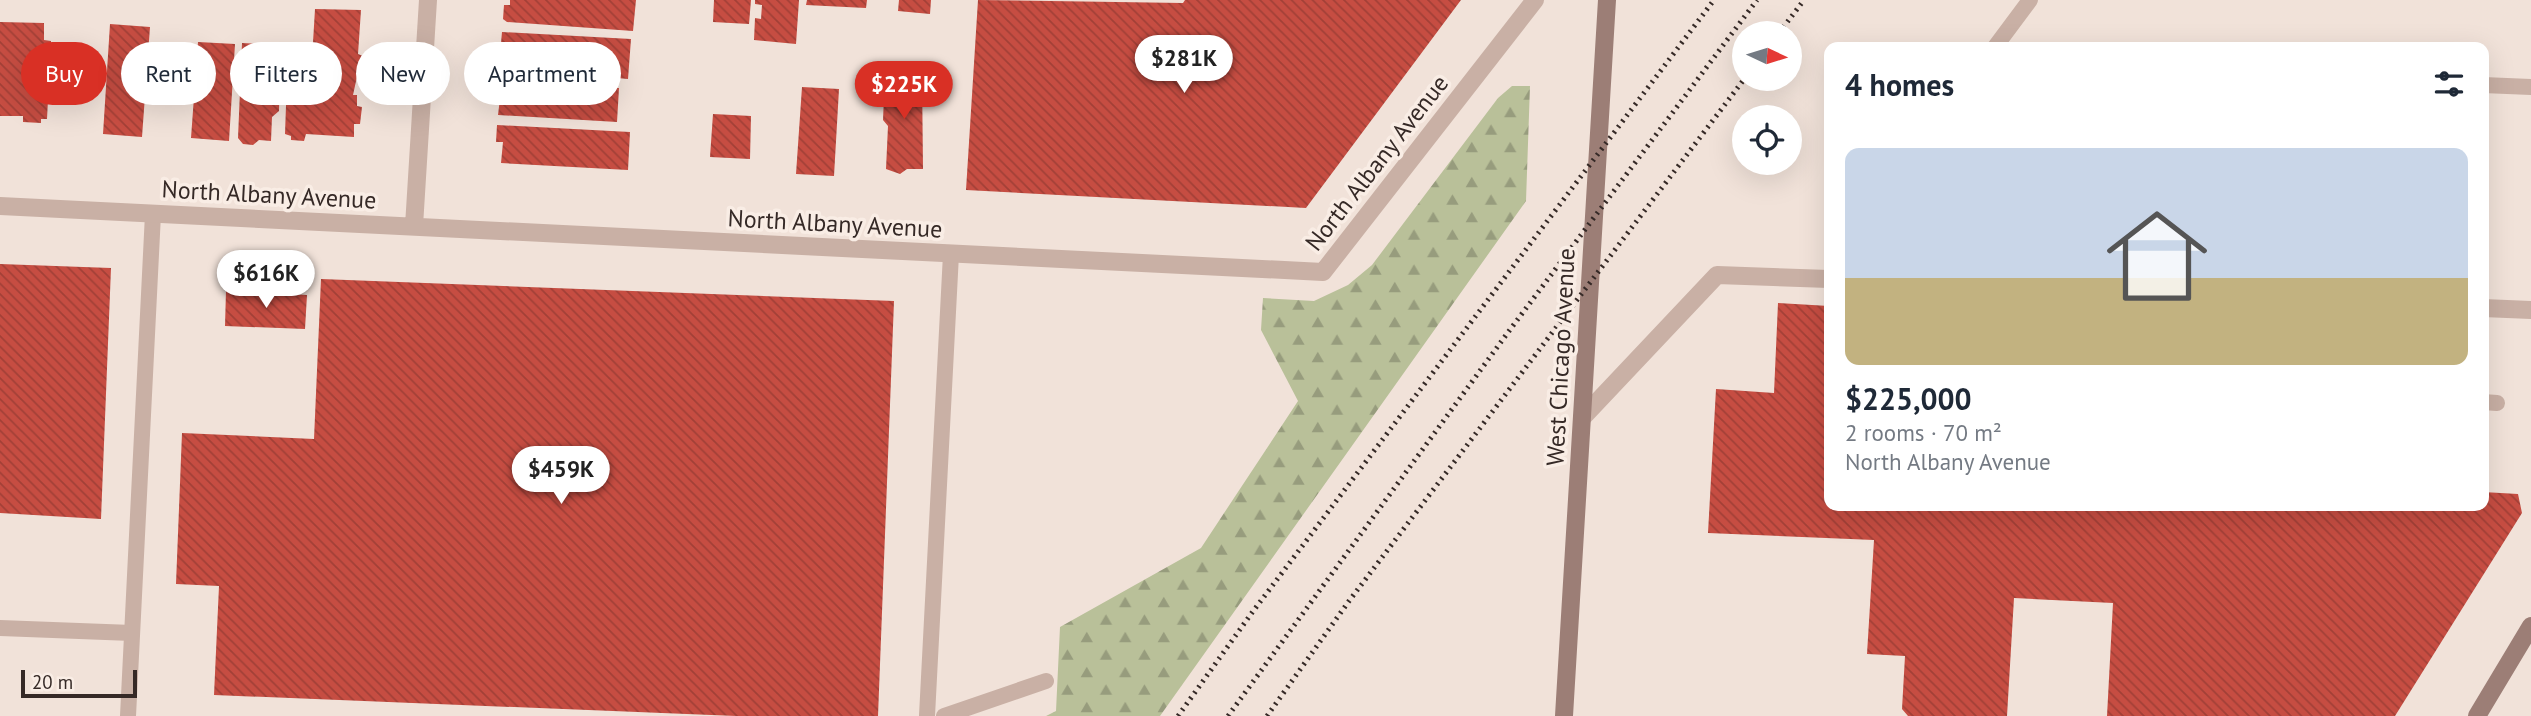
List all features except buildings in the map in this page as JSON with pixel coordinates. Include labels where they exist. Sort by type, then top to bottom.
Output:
[{"type":"main road","name":"West Chicago Avenue","points":[[1564,716],[1607,0]]},
{"type":"main road","points":[[2477,716],[2531,626]]},
{"type":"street","points":[[414,226],[428,0]]},
{"type":"street","name":"North Albany Avenue","points":[[0,206],[1324,272],[1535,0]]},
{"type":"street","points":[[1582,418],[1717,275],[1824,279]]},
{"type":"street","points":[[2489,308],[2531,310]]},
{"type":"lane","points":[[1999,42],[2030,0]]},
{"type":"lane","points":[[2489,85],[2531,87]]},
{"type":"lane","points":[[128,716],[153,214]]},
{"type":"lane","points":[[927,716],[951,254]]},
{"type":"lane","points":[[0,628],[132,633]]},
{"type":"lane","points":[[944,716],[1046,681]]},
{"type":"green space","points":[[1512,86],[1530,86],[1526,201],[1160,716],[1046,716],[1056,711],[1060,627],[1201,548],[1298,401],[1261,330],[1263,298],[1314,301],[1348,285],[1372,265],[1498,98]]},
{"type":"railway","points":[[1178,716],[1251,614],[1714,0]]},
{"type":"railway","points":[[1228,716],[1509,331],[1757,0]]},
{"type":"railway","points":[[1788,21],[1804,0]]},
{"type":"railway","points":[[1267,716],[1349,601],[1735,91]]}]
